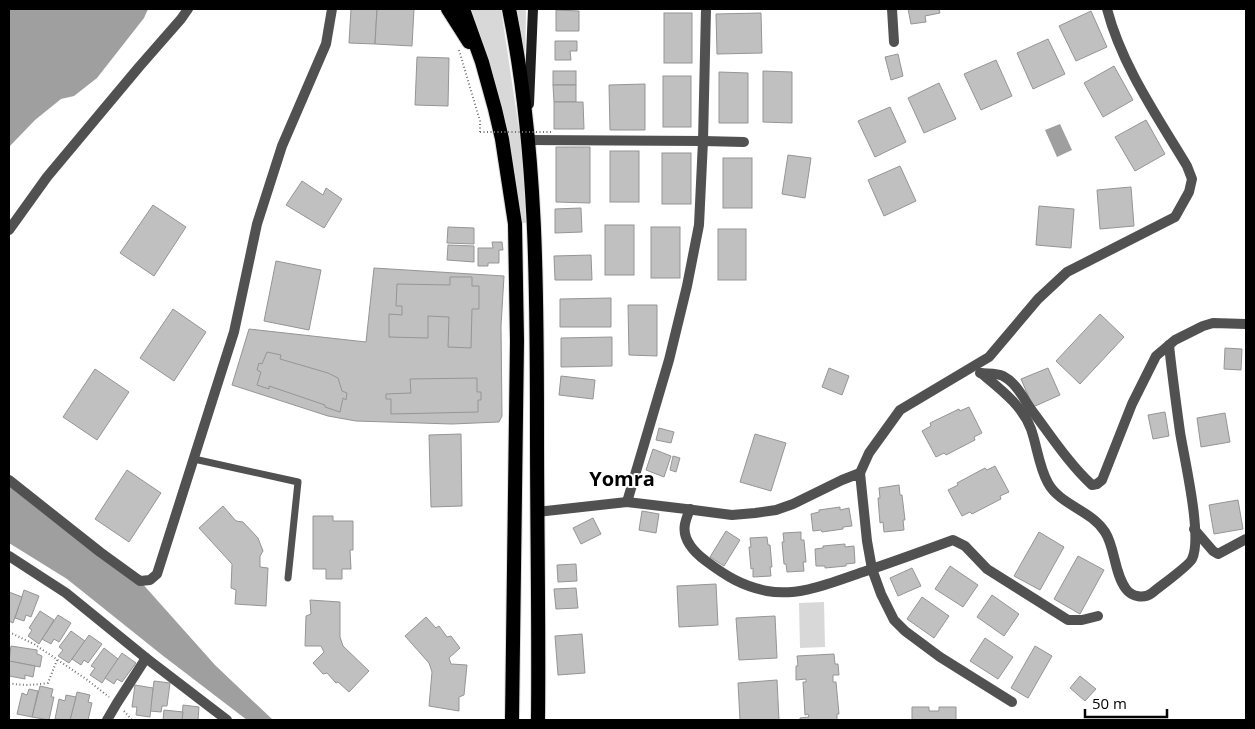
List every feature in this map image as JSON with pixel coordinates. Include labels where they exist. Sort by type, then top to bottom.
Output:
[{"type":"highway","points":[[448,9],[482,62]]},
{"type":"highway","points":[[509,9],[527,140],[534,229],[537,325],[538,717]]},
{"type":"highway","points":[[464,10],[482,62],[502,139],[515,224],[518,341],[512,717]]},
{"type":"main road","points":[[527,140],[533,9]]},
{"type":"street","points":[[9,230],[47,177],[188,9]]},
{"type":"street","points":[[9,480],[140,581],[150,580],[157,574],[234,332],[257,224],[282,146],[326,44],[332,9]]},
{"type":"street","points":[[627,502],[669,360],[687,286],[699,225],[704,141],[706,9]]},
{"type":"street","points":[[892,9],[894,42]]},
{"type":"street","points":[[1012,702],[940,657],[905,631],[894,620],[881,594],[872,569],[860,473],[869,452],[900,410],[989,357],[1038,299],[1067,272],[1175,217],[1189,192],[1192,179],[1187,166],[1131,71],[1107,9]]},
{"type":"street","points":[[527,140],[744,142]]},
{"type":"street","points":[[966,370],[1004,376],[1011,382],[1080,473],[1092,485],[1102,480],[1132,404],[1156,356],[1175,340],[1203,326],[1213,323],[1246,324]]},
{"type":"street","points":[[982,373],[1021,410],[1031,430],[1047,482],[1054,492],[1098,523],[1106,533],[1126,589],[1137,597],[1147,597],[1192,560],[1195,545],[1194,512],[1180,432],[1169,345]]},
{"type":"street","points":[[537,512],[627,502],[732,515],[755,513],[776,510],[793,504],[860,473]]},
{"type":"street","points":[[690,509],[685,523],[684,534],[690,546],[725,576],[741,584],[767,591],[799,592],[872,569],[953,540],[965,546],[986,569],[1068,620],[1082,620],[1098,616]]},
{"type":"street","points":[[1194,529],[1213,552],[1218,554],[1246,539]]},
{"type":"street","points":[[9,556],[66,593],[227,720]]},
{"type":"street","points":[[108,720],[146,658]]},
{"type":"lane","points":[[194,459],[298,482],[288,578]]},
{"type":"path","points":[[456,44],[474,99],[480,121],[480,132],[551,132]]},
{"type":"path","points":[[9,636],[9,632],[34,644],[86,679],[117,703],[132,720]]},
{"type":"path","points":[[9,682],[33,685],[48,683],[57,660]]},
{"type":"shaded area","points":[[9,9],[148,9],[144,18],[97,78],[74,96],[61,99],[35,120],[9,147]]},
{"type":"shaded area","points":[[471,9],[501,9],[522,149],[526,223],[520,223],[470,15]]},
{"type":"shaded area","points":[[514,9],[526,9],[525,72]]},
{"type":"shaded area","points":[[1060,124],[1072,150],[1057,157],[1045,130]]},
{"type":"shaded area","points":[[9,480],[140,581],[215,665],[273,720],[247,720],[67,579],[9,543]]},
{"type":"shaded area","points":[[824,602],[825,647],[800,648],[799,603]]},
{"type":"building","points":[[351,9],[377,9],[375,44],[349,43]]},
{"type":"building","points":[[377,9],[414,9],[412,46],[375,44]]},
{"type":"building","points":[[908,9],[939,9],[940,13],[925,16],[926,22],[911,24]]},
{"type":"building","points":[[556,10],[579,11],[579,31],[556,31]]},
{"type":"building","points":[[1091,11],[1107,47],[1076,61],[1059,26]]},
{"type":"building","points":[[664,13],[692,13],[692,63],[664,63]]},
{"type":"building","points":[[761,13],[762,53],[717,54],[716,14]]},
{"type":"building","points":[[1048,39],[1065,74],[1033,89],[1017,53]]},
{"type":"building","points":[[555,41],[577,41],[577,51],[570,51],[571,60],[555,60]]},
{"type":"building","points":[[898,54],[903,76],[891,80],[885,57]]},
{"type":"building","points":[[417,57],[449,58],[448,106],[415,105]]},
{"type":"building","points":[[996,60],[1012,96],[981,110],[964,74]]},
{"type":"building","points":[[1114,66],[1133,100],[1103,117],[1084,83]]},
{"type":"building","points":[[553,71],[576,71],[576,85],[553,85]]},
{"type":"building","points":[[763,71],[792,72],[792,123],[763,122]]},
{"type":"building","points":[[719,72],[748,73],[748,123],[719,123]]},
{"type":"building","points":[[663,76],[691,76],[691,127],[663,127]]},
{"type":"building","points":[[939,83],[956,119],[924,133],[908,98]]},
{"type":"building","points":[[645,84],[645,130],[610,130],[609,85]]},
{"type":"building","points":[[553,85],[576,85],[576,102],[554,102]]},
{"type":"building","points":[[554,102],[583,102],[584,129],[554,129]]},
{"type":"building","points":[[890,107],[906,142],[875,157],[858,121]]},
{"type":"building","points":[[1146,120],[1165,154],[1135,171],[1115,137]]},
{"type":"building","points":[[556,147],[590,147],[590,203],[556,202]]},
{"type":"building","points":[[610,151],[639,151],[639,202],[610,202]]},
{"type":"building","points":[[662,153],[691,153],[691,204],[662,204]]},
{"type":"building","points":[[788,155],[811,158],[805,198],[782,194]]},
{"type":"building","points":[[723,158],[752,158],[752,208],[723,208]]},
{"type":"building","points":[[900,166],[916,201],[884,216],[868,180]]},
{"type":"building","points":[[302,181],[323,195],[326,188],[342,199],[324,228],[286,205]]},
{"type":"building","points":[[1131,187],[1134,226],[1100,229],[1097,190]]},
{"type":"building","points":[[153,205],[186,227],[154,276],[120,253]]},
{"type":"building","points":[[1039,206],[1074,209],[1071,248],[1036,245]]},
{"type":"building","points":[[581,208],[582,232],[555,233],[555,209]]},
{"type":"building","points":[[605,225],[634,225],[634,275],[605,275]]},
{"type":"building","points":[[448,227],[474,228],[474,244],[447,243]]},
{"type":"building","points":[[651,227],[680,227],[680,278],[651,278]]},
{"type":"building","points":[[718,229],[746,229],[746,280],[718,280]]},
{"type":"building","points":[[492,242],[502,242],[503,250],[499,250],[499,263],[488,263],[488,266],[478,266],[478,248],[493,248]]},
{"type":"building","points":[[448,245],[474,246],[474,262],[447,260]]},
{"type":"building","points":[[591,255],[592,280],[555,280],[554,256]]},
{"type":"building","points":[[276,261],[321,270],[309,330],[264,321]]},
{"type":"building","points":[[374,268],[504,276],[501,326],[502,416],[499,422],[452,424],[356,421],[328,416],[232,385],[249,329],[366,342]]},
{"type":"building","points":[[450,277],[472,277],[472,286],[479,286],[479,309],[472,309],[471,348],[448,347],[449,317],[428,316],[428,338],[389,337],[389,314],[402,315],[402,306],[396,306],[397,284],[450,285]]},
{"type":"building","points":[[611,298],[611,327],[560,327],[560,299]]},
{"type":"building","points":[[628,305],[657,305],[657,356],[629,355]]},
{"type":"building","points":[[173,309],[206,332],[174,381],[140,358]]},
{"type":"building","points":[[1100,314],[1124,337],[1080,384],[1056,361]]},
{"type":"building","points":[[612,337],[612,366],[561,367],[561,338]]},
{"type":"building","points":[[1225,348],[1242,349],[1241,370],[1224,369]]},
{"type":"building","points":[[267,352],[281,355],[280,359],[328,373],[338,378],[342,391],[347,393],[346,400],[343,398],[340,412],[269,386],[269,389],[257,385],[261,372],[257,370],[259,363],[262,364]]},
{"type":"building","points":[[829,368],[849,376],[842,395],[822,387]]},
{"type":"building","points":[[1048,368],[1060,395],[1033,407],[1021,379]]},
{"type":"building","points":[[95,369],[129,392],[97,440],[63,417]]},
{"type":"building","points":[[561,376],[595,380],[593,399],[559,395]]},
{"type":"building","points":[[477,378],[477,392],[481,392],[481,400],[478,400],[478,412],[391,414],[391,399],[386,399],[386,394],[411,393],[410,379]]},
{"type":"building","points":[[969,407],[982,433],[974,437],[975,440],[946,455],[944,453],[936,457],[922,431],[931,426],[930,423],[959,409],[960,411]]},
{"type":"building","points":[[1165,412],[1169,436],[1153,439],[1148,415]]},
{"type":"building","points":[[1225,413],[1230,442],[1201,447],[1197,418]]},
{"type":"building","points":[[659,428],[674,432],[671,443],[656,440]]},
{"type":"building","points":[[461,434],[462,506],[431,507],[429,435]]},
{"type":"building","points":[[755,434],[786,443],[771,491],[740,482]]},
{"type":"building","points":[[653,449],[671,456],[664,477],[646,470]]},
{"type":"building","points":[[673,456],[680,458],[676,472],[670,470]]},
{"type":"building","points":[[995,466],[1009,492],[1000,496],[1001,499],[972,514],[970,512],[962,516],[948,490],[985,468],[987,470]]},
{"type":"building","points":[[127,470],[161,493],[129,542],[95,519]]},
{"type":"building","points":[[899,485],[905,520],[903,520],[904,530],[884,532],[883,522],[880,523],[879,488]]},
{"type":"building","points":[[1238,500],[1243,529],[1214,534],[1209,505]]},
{"type":"building","points":[[223,506],[236,521],[243,522],[258,538],[263,551],[260,556],[260,567],[268,568],[266,606],[235,604],[236,590],[231,588],[232,564],[199,528]]},
{"type":"building","points":[[840,507],[840,510],[849,508],[852,526],[822,532],[821,530],[813,531],[811,514],[819,512],[819,510]]},
{"type":"building","points":[[642,511],[659,514],[656,533],[639,530]]},
{"type":"building","points":[[313,516],[333,516],[333,521],[353,521],[353,550],[350,550],[351,569],[342,569],[342,579],[326,579],[326,569],[313,569]]},
{"type":"building","points":[[593,518],[601,534],[581,544],[573,528]]},
{"type":"building","points":[[726,531],[740,540],[724,566],[710,557]]},
{"type":"building","points":[[801,532],[801,540],[804,540],[806,562],[803,562],[804,571],[787,572],[786,564],[784,564],[783,533]]},
{"type":"building","points":[[1039,532],[1064,547],[1040,590],[1014,576]]},
{"type":"building","points":[[767,537],[768,545],[770,545],[771,576],[753,577],[749,547],[751,547],[750,538]]},
{"type":"building","points":[[845,544],[845,547],[854,546],[855,563],[825,568],[825,566],[816,566],[815,549],[823,548],[823,546]]},
{"type":"building","points":[[1078,556],[1104,570],[1080,614],[1054,599]]},
{"type":"building","points":[[576,564],[577,581],[558,582],[557,565]]},
{"type":"building","points":[[950,566],[978,585],[963,607],[935,589]]},
{"type":"building","points":[[912,568],[921,586],[898,596],[890,578]]},
{"type":"building","points":[[716,584],[718,625],[679,627],[677,586]]},
{"type":"building","points":[[576,588],[578,608],[556,609],[554,589]]},
{"type":"building","points":[[24,590],[39,596],[31,617],[26,615],[24,621],[15,618]]},
{"type":"building","points":[[9,592],[22,597],[13,623],[9,621]]},
{"type":"building","points":[[992,595],[1019,614],[1004,636],[977,617]]},
{"type":"building","points":[[922,597],[949,616],[934,638],[907,619]]},
{"type":"building","points":[[310,600],[340,602],[340,637],[343,646],[369,671],[349,692],[338,682],[336,683],[327,673],[323,674],[313,663],[324,652],[321,646],[305,646],[306,616],[311,614]]},
{"type":"building","points":[[40,611],[54,620],[39,644],[28,636],[32,630],[29,628]]},
{"type":"building","points":[[58,615],[71,623],[59,642],[54,639],[51,644],[42,639]]},
{"type":"building","points":[[775,616],[777,658],[739,660],[736,618]]},
{"type":"building","points":[[426,617],[436,628],[439,626],[447,637],[451,636],[460,648],[449,658],[451,664],[467,665],[464,695],[459,697],[459,711],[429,706],[432,672],[429,663],[405,636]]},
{"type":"building","points":[[71,631],[85,641],[69,663],[58,656],[63,650],[59,647]]},
{"type":"building","points":[[582,634],[585,673],[558,675],[555,636]]},
{"type":"building","points":[[89,635],[102,644],[88,663],[84,660],[81,665],[72,659]]},
{"type":"building","points":[[985,638],[1013,657],[998,679],[970,661]]},
{"type":"building","points":[[11,646],[37,650],[37,654],[42,656],[40,667],[9,661]]},
{"type":"building","points":[[1035,646],[1052,656],[1028,698],[1011,688]]},
{"type":"building","points":[[104,648],[118,659],[102,683],[90,675],[95,668],[91,666]]},
{"type":"building","points":[[122,653],[136,663],[122,682],[117,679],[114,684],[105,678]]},
{"type":"building","points":[[834,654],[835,664],[838,664],[839,675],[833,675],[833,682],[836,682],[839,714],[837,714],[837,720],[800,720],[800,718],[809,717],[808,714],[805,715],[803,682],[806,682],[806,679],[796,680],[797,656]]},
{"type":"building","points":[[9,661],[35,666],[33,677],[25,675],[25,679],[9,676]]},
{"type":"building","points":[[1080,676],[1096,689],[1085,701],[1070,688]]},
{"type":"building","points":[[777,680],[779,720],[740,720],[738,683]]},
{"type":"building","points":[[154,681],[170,683],[167,706],[162,706],[161,712],[150,711]]},
{"type":"building","points":[[135,685],[153,688],[150,717],[136,715],[137,707],[132,707]]},
{"type":"building","points":[[40,686],[53,689],[51,697],[54,697],[49,720],[32,717]]},
{"type":"building","points":[[29,689],[38,691],[32,717],[17,714],[22,693],[27,695]]},
{"type":"building","points":[[77,692],[90,695],[88,702],[92,703],[88,720],[70,720]]},
{"type":"building","points":[[66,695],[76,697],[70,720],[55,719],[59,699],[65,701]]},
{"type":"building","points":[[183,705],[199,707],[198,720],[182,720]]},
{"type":"building","points":[[912,707],[929,707],[929,711],[939,711],[939,707],[956,707],[956,720],[912,720]]},
{"type":"building","points":[[164,710],[183,712],[182,720],[163,720]]},
{"type":"district","name":"Yomra","points":[[622,479]]}]
